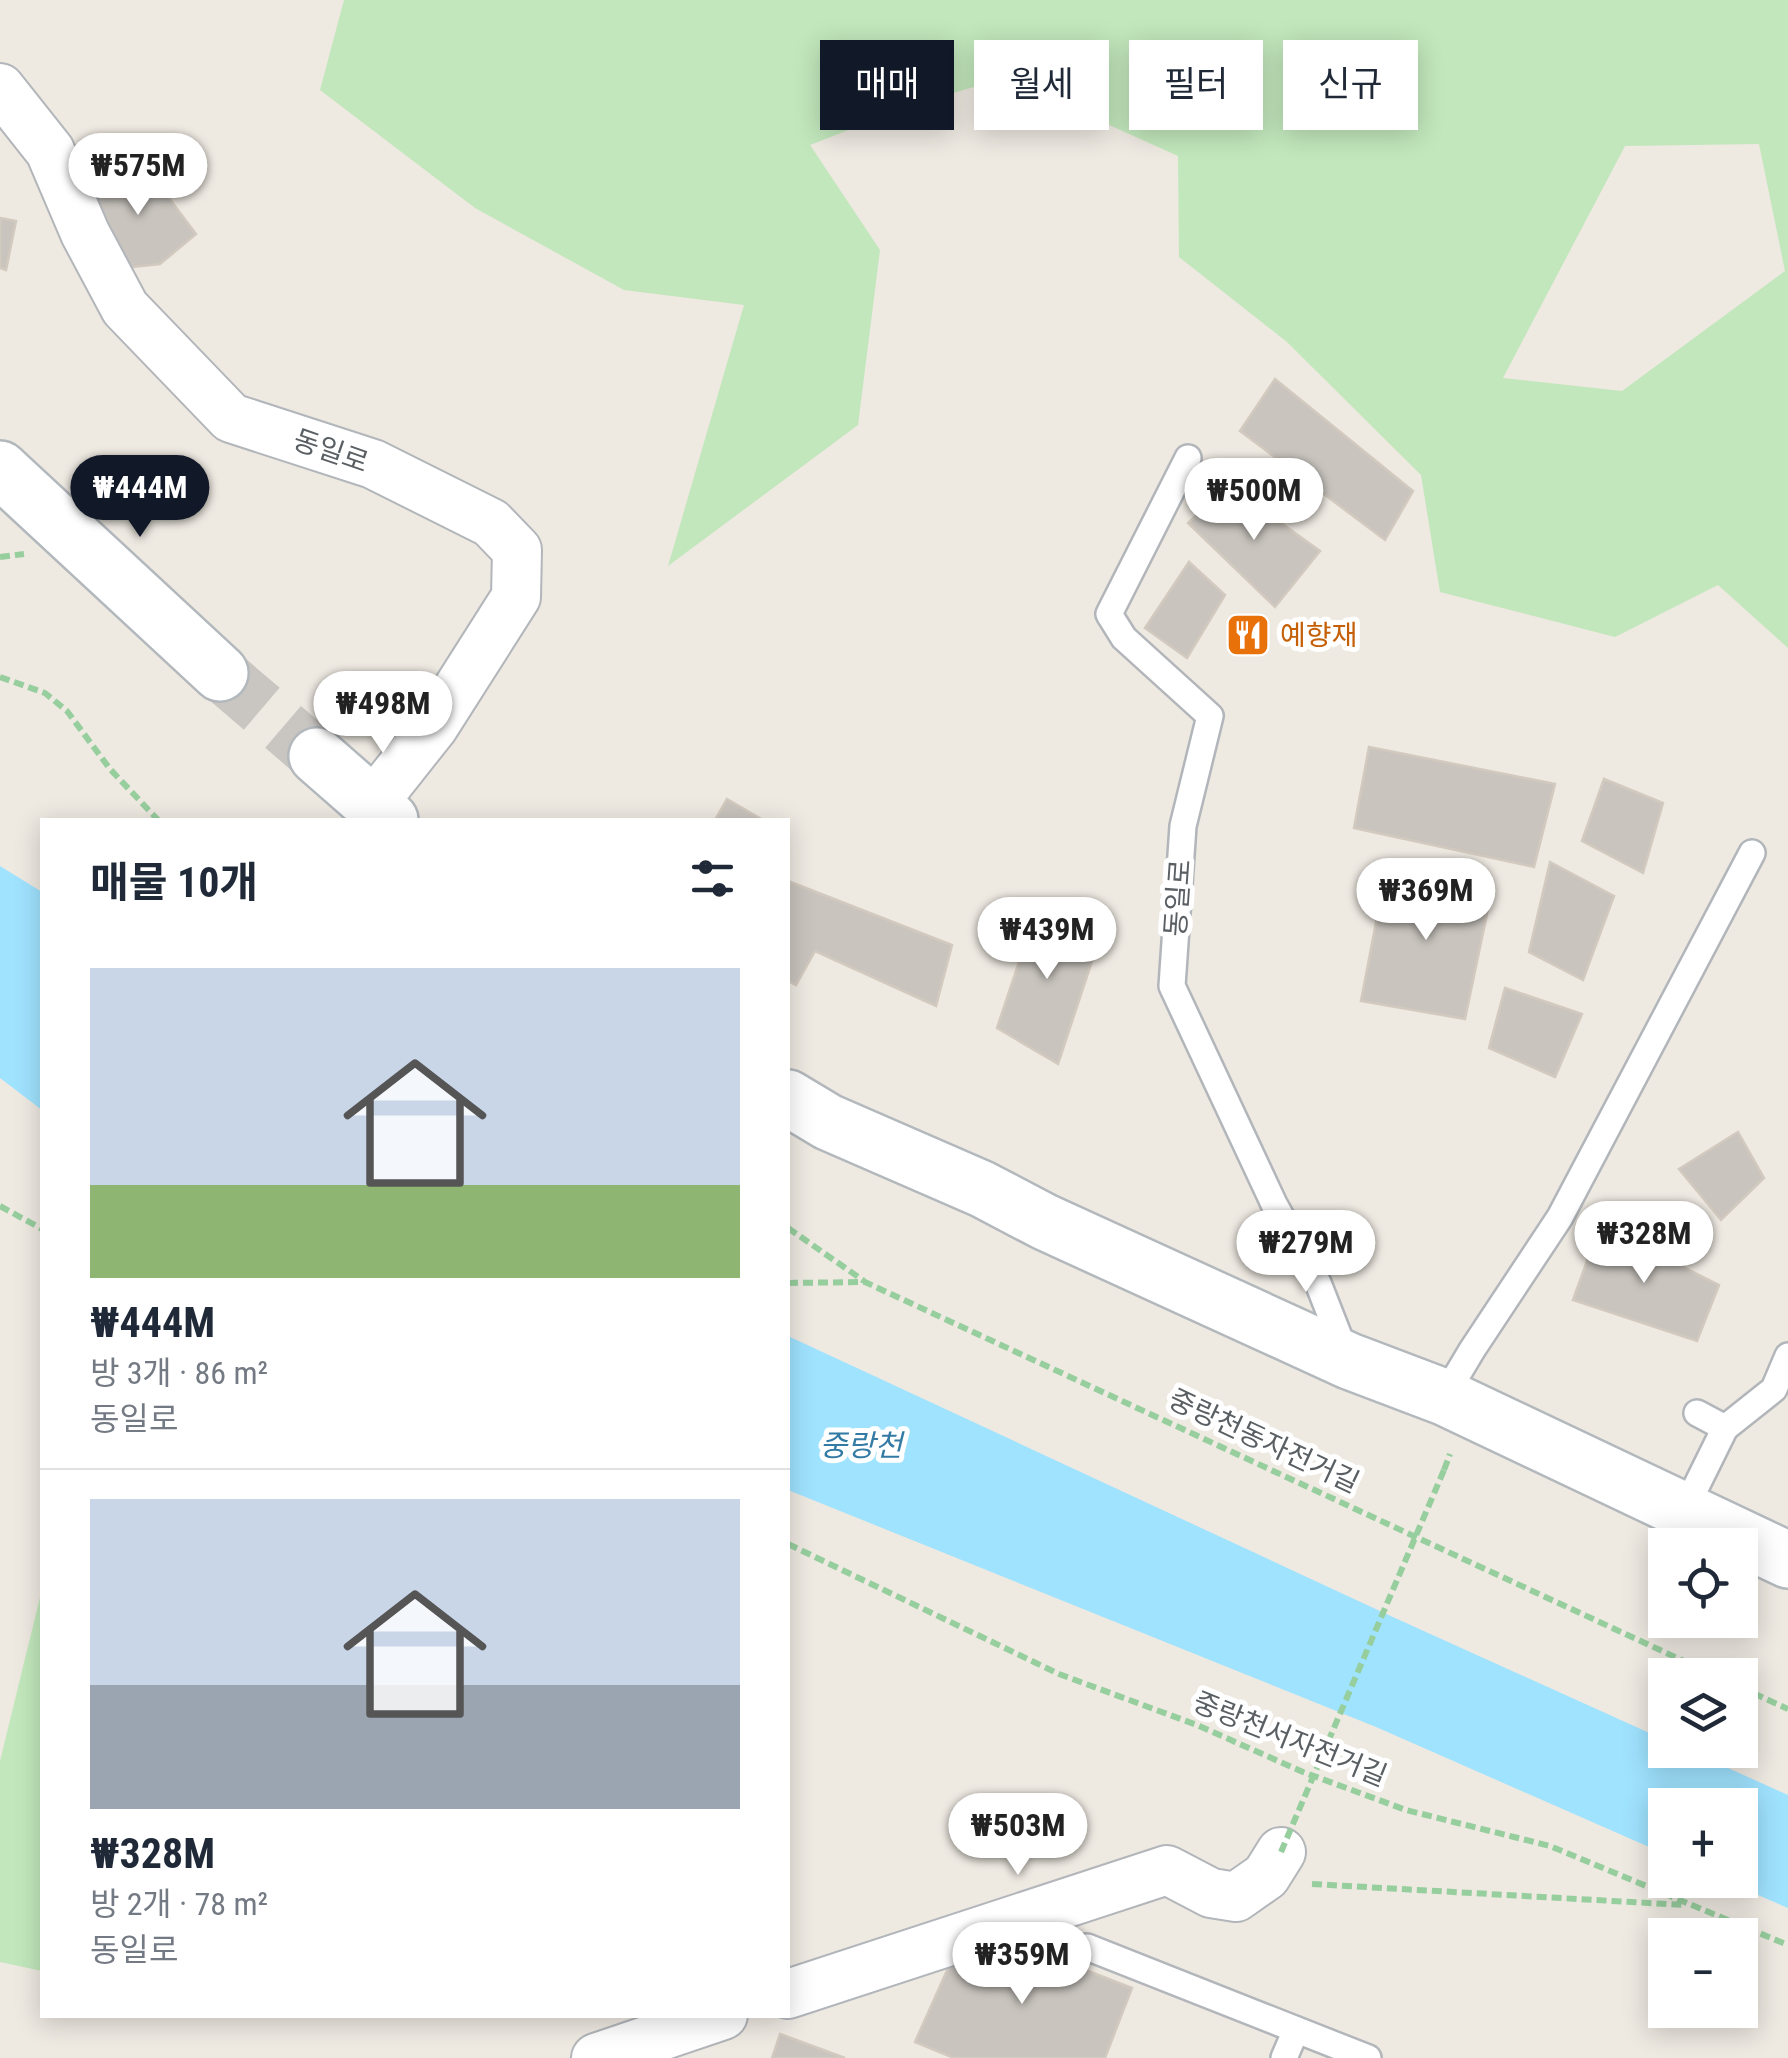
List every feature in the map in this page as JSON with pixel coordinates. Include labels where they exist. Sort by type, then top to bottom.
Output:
[{"type":"street","name":"동일로","points":[[0,88],[50,151],[85,233],[125,308],[232,418],[373,464],[491,523],[517,550],[516,597],[382,812],[317,756]]},
{"type":"street","points":[[0,469],[220,674]]},
{"type":"street","points":[[790,1099],[828,1122],[982,1189],[1349,1361],[1444,1398],[1774,1547]]},
{"type":"street","points":[[790,1993],[1167,1870],[1211,1893],[1236,1896],[1274,1864]]},
{"type":"street","points":[[596,2058],[714,2018]]},
{"type":"lane","name":"동일로","points":[[1188,458],[1109,614],[1124,638],[1210,716],[1182,826],[1172,986],[1274,1204],[1318,1283],[1349,1361]]},
{"type":"lane","points":[[1444,1398],[1560,1217],[1752,853]]},
{"type":"lane","points":[[1685,1509],[1725,1428],[1774,1389],[1788,1356]]},
{"type":"lane","points":[[1696,1413],[1725,1428]]},
{"type":"lane","points":[[1087,1947],[1368,2058]]},
{"type":"lane","points":[[1284,2058],[1296,2030]]},
{"type":"path","points":[[0,557],[26,554]]},
{"type":"path","points":[[0,677],[44,693],[67,711],[110,769],[156,818]]},
{"type":"path","points":[[0,1206],[40,1228]]},
{"type":"path","points":[[790,1229],[865,1282]]},
{"type":"path","name":"중랑천동자전거길","points":[[790,1283],[865,1282],[1677,1658]]},
{"type":"path","points":[[1450,1454],[1274,1864],[1336,1888],[1692,1906]]},
{"type":"path","name":"중랑천서자전거길","points":[[790,1545],[1059,1674],[1196,1724],[1303,1772],[1406,1810],[1550,1846],[1788,1945]]},
{"type":"path","points":[[1758,1696],[1788,1710]]},
{"type":"green space","points":[[344,0],[1788,0],[1788,648],[1718,585],[1615,637],[1440,592],[1421,475],[1287,342],[1179,257],[1178,156],[1109,125],[1109,40],[974,40],[974,87],[954,93],[954,40],[820,40],[820,130],[848,130],[810,145],[880,250],[858,425],[668,566],[744,305],[624,290],[475,208],[320,90]],"holes":[[[1759,144],[1785,271],[1622,391],[1503,378],[1625,146]]]},
{"type":"green space","points":[[40,1597],[40,1971],[0,1962],[0,1761]]},
{"type":"water","points":[[0,866],[40,891],[40,1108],[0,1078]]},
{"type":"water","name":"중랑천","points":[[790,1337],[1648,1732],[1648,1768],[1728,1768],[1788,1795],[1788,1908],[1758,1895],[1758,1788],[1648,1788],[1648,1847],[1376,1727],[790,1491]]},
{"type":"building","points":[[136,154],[196,234],[160,264],[115,269],[88,197]]},
{"type":"building","points":[[0,218],[16,221],[6,270],[0,268]]},
{"type":"building","points":[[1275,379],[1413,491],[1385,540],[1240,431]]},
{"type":"building","points":[[1228,485],[1320,551],[1275,607],[1188,523]]},
{"type":"building","points":[[1189,562],[1225,595],[1187,658],[1145,628]]},
{"type":"building","points":[[1369,747],[1555,784],[1534,867],[1354,828]]},
{"type":"building","points":[[1604,779],[1663,803],[1643,873],[1582,841]]},
{"type":"building","points":[[727,799],[760,818],[716,818]]},
{"type":"building","points":[[1550,862],[1614,896],[1583,980],[1529,952]]},
{"type":"building","points":[[1387,865],[1492,890],[1465,1019],[1361,1001]]},
{"type":"building","points":[[790,882],[952,945],[936,1006],[815,951],[796,985],[790,982]]},
{"type":"building","points":[[1006,911],[1102,931],[1058,1064],[997,1028],[1028,935],[1003,932]]},
{"type":"building","points":[[1505,988],[1582,1014],[1555,1077],[1489,1048]]},
{"type":"building","points":[[1738,1132],[1764,1178],[1721,1220],[1679,1169]]},
{"type":"building","points":[[1600,1225],[1719,1285],[1697,1341],[1573,1300]]},
{"type":"building","points":[[996,1935],[1132,1988],[1105,2058],[954,2058],[915,2042],[958,1946],[986,1955]]},
{"type":"building","points":[[780,2034],[845,2058],[772,2058]]},
{"type":"tunnel","points":[[220,673],[317,756]]},
{"type":"place","name":"예향재","points":[[1248,635]]}]
